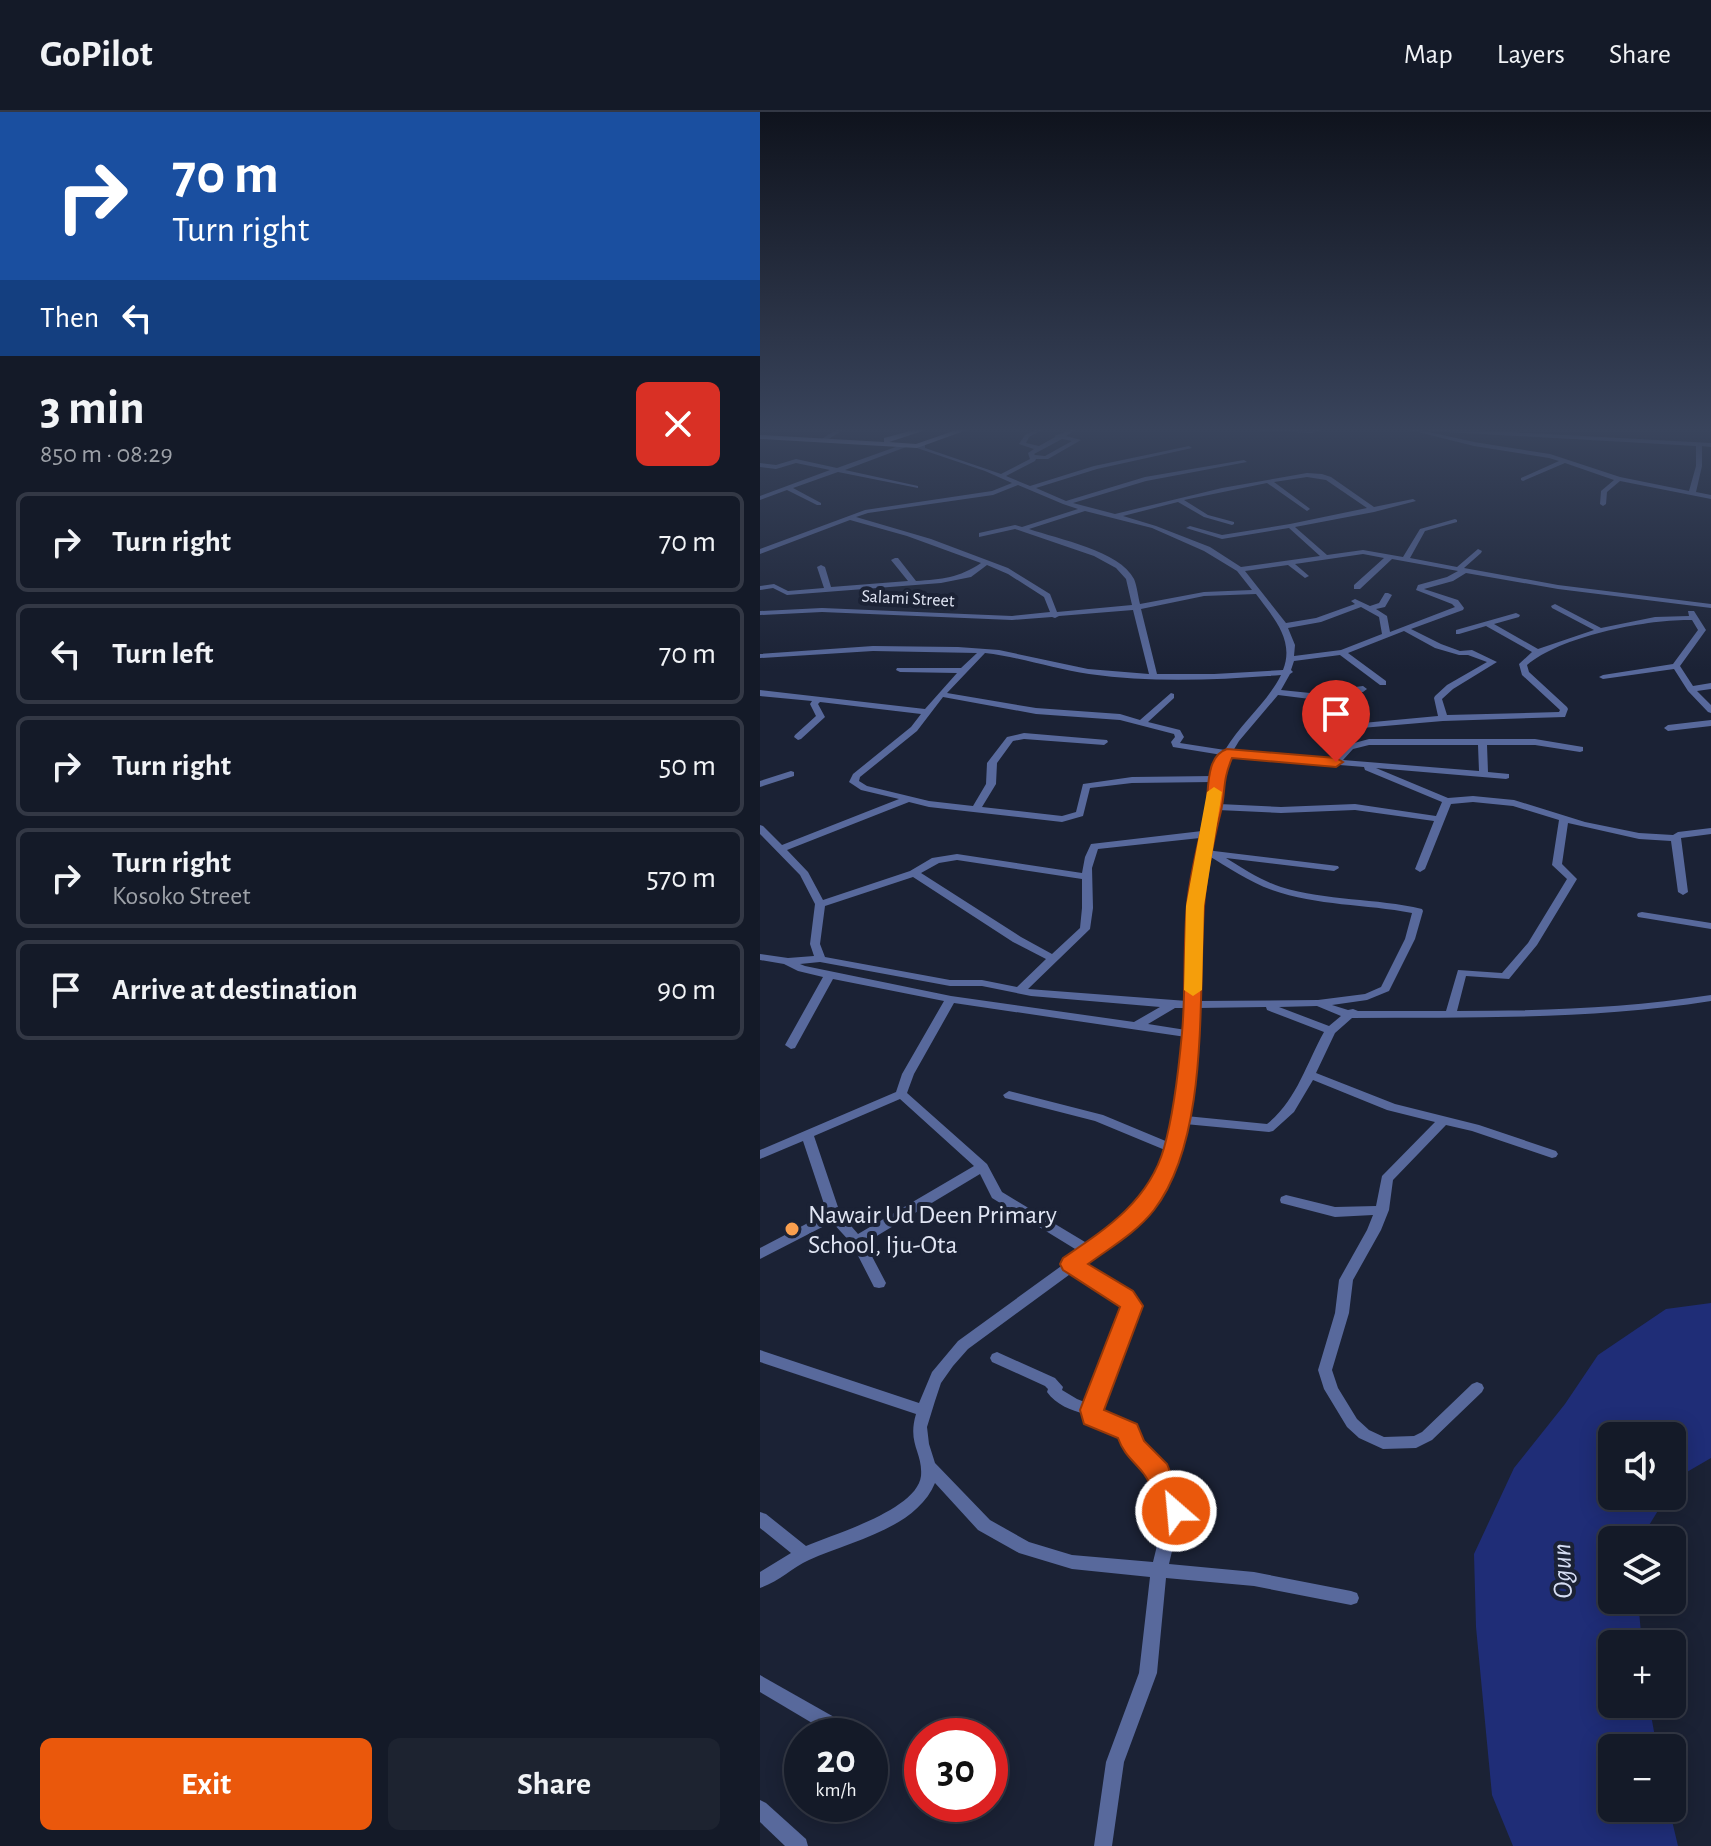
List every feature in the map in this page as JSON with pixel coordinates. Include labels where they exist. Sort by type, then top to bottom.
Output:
[{"type":"street","points":[[760,551],[878,509]]},
{"type":"street","points":[[1020,530],[1083,509],[1188,541],[1240,569],[1258,592],[1290,636],[1289,672],[1277,692],[1227,753],[1215,779],[1214,807],[1206,834],[1208,851],[1195,906],[1191,1034],[1174,1149],[1147,1204],[1127,1225],[1071,1264],[941,1367],[928,1393],[920,1437],[931,1468],[984,1525],[1025,1548],[1072,1562],[1254,1579],[1351,1598]]},
{"type":"street","points":[[1114,517],[1145,509]]},
{"type":"street","points":[[1194,509],[1206,516],[1232,523]]},
{"type":"street","points":[[1190,528],[1222,537],[1379,509]]},
{"type":"street","points":[[849,517],[922,536],[1013,574],[1034,591],[1046,595],[1055,616]]},
{"type":"street","points":[[1406,558],[1422,530],[1455,521]]},
{"type":"street","points":[[1290,526],[1324,555]]},
{"type":"street","points":[[982,535],[1011,527],[1112,561],[1130,579],[1153,675]]},
{"type":"street","points":[[1290,659],[1342,652],[1460,608],[1455,602],[1420,590],[1421,587],[1450,579],[1478,551]]},
{"type":"street","points":[[1240,569],[1363,552],[1558,587],[1711,606]]},
{"type":"street","points":[[1357,587],[1391,556]]},
{"type":"street","points":[[895,560],[913,582]]},
{"type":"street","points":[[1288,561],[1305,576]]},
{"type":"street","points":[[760,588],[777,587],[787,593],[913,582],[968,575],[986,563]]},
{"type":"street","points":[[821,567],[828,589]]},
{"type":"street","points":[[1137,607],[1204,594],[1258,592]]},
{"type":"street","points":[[1371,608],[1382,605],[1388,595]]},
{"type":"street","points":[[1284,626],[1318,620],[1358,603],[1383,616],[1386,634]]},
{"type":"street","points":[[1603,677],[1676,666],[1702,630],[1683,603]]},
{"type":"street","points":[[1555,606],[1599,630]]},
{"type":"street","name":"Salami Street","points":[[760,613],[822,610],[992,618],[1055,616],[1137,607]]},
{"type":"street","points":[[1459,632],[1516,615]]},
{"type":"street","points":[[1341,728],[1443,718],[1562,715],[1564,709],[1525,673],[1523,664],[1537,652],[1599,630],[1673,617],[1695,618]]},
{"type":"street","points":[[1486,623],[1537,652]]},
{"type":"street","points":[[1404,628],[1438,646],[1459,653],[1469,652],[1493,662],[1450,687],[1438,698],[1443,718]]},
{"type":"street","points":[[760,656],[844,647],[983,651],[1090,672],[1232,676],[1289,672]]},
{"type":"street","points":[[983,651],[941,694],[914,729],[853,779],[864,788],[909,799],[1067,818],[1080,814],[1086,786],[1132,780],[1215,779]]},
{"type":"street","points":[[1342,652],[1383,683]]},
{"type":"street","points":[[1676,666],[1691,689],[1711,710]]},
{"type":"street","points":[[900,670],[965,671]]},
{"type":"street","points":[[1691,689],[1711,686]]},
{"type":"street","points":[[1277,692],[1310,696],[1363,689]]},
{"type":"street","points":[[760,693],[928,712]]},
{"type":"street","points":[[941,694],[1015,709],[1120,717],[1177,732],[1180,737],[1176,745],[1227,753],[1506,776]]},
{"type":"street","points":[[1142,722],[1171,696]]},
{"type":"street","points":[[798,737],[821,717],[814,704],[819,699]]},
{"type":"street","points":[[1484,774],[1489,718]]},
{"type":"street","points":[[1668,728],[1711,723]]},
{"type":"street","points":[[977,807],[990,788],[992,763],[1010,739],[1024,736],[1104,742]]},
{"type":"street","points":[[1336,762],[1350,747],[1361,743],[1544,743],[1580,749]]},
{"type":"street","points":[[1364,765],[1382,776],[1447,801],[1473,799],[1514,803],[1639,836],[1676,838],[1678,835],[1711,831]]},
{"type":"street","points":[[760,784],[791,774]]},
{"type":"street","points":[[782,849],[909,799]]},
{"type":"street","points":[[1420,869],[1447,801]]},
{"type":"street","points":[[1214,807],[1271,810],[1355,807],[1439,819]]},
{"type":"street","points":[[1451,1013],[1462,972],[1505,977],[1532,945],[1572,879],[1557,865],[1556,854],[1564,818]]},
{"type":"street","points":[[762,833],[782,849],[804,874],[820,904],[815,944],[820,959]]},
{"type":"street","points":[[1020,990],[1085,929],[1088,918],[1085,876],[1092,849],[1100,843],[1206,834]]},
{"type":"street","points":[[1676,838],[1683,892]]},
{"type":"street","points":[[1208,851],[1334,868]]},
{"type":"street","points":[[760,957],[788,961],[820,959],[950,983],[982,983],[1020,990],[1173,1005],[1318,1003],[1367,997],[1385,989],[1410,939],[1418,911],[1292,893],[1217,860],[1208,851]]},
{"type":"street","points":[[820,904],[914,873],[936,860],[957,857],[1085,876]]},
{"type":"street","points":[[914,873],[944,889],[1007,936],[1054,959]]},
{"type":"street","points":[[1642,915],[1711,926]]},
{"type":"street","points":[[788,961],[802,969],[951,999],[1191,1034]]},
{"type":"street","points":[[791,1045],[830,974]]},
{"type":"street","points":[[950,983],[951,999]]},
{"type":"street","points":[[760,1155],[901,1094],[908,1074],[951,999],[982,983]]},
{"type":"street","points":[[1180,1119],[1269,1128],[1282,1116],[1311,1075],[1330,1030],[1367,997]]},
{"type":"street","points":[[1318,1003],[1350,1015],[1656,1007],[1711,998]]},
{"type":"street","points":[[1135,1026],[1173,1005]]},
{"type":"street","points":[[1262,1005],[1330,1030]]},
{"type":"street","points":[[1311,1075],[1380,1104],[1475,1128],[1552,1154]]},
{"type":"street","points":[[901,1094],[983,1167],[997,1195],[1089,1251]]},
{"type":"street","points":[[1009,1095],[1099,1118],[1174,1149]]},
{"type":"street","points":[[1444,1120],[1387,1179],[1382,1210],[1346,1280],[1342,1313],[1325,1370],[1331,1389],[1352,1423],[1364,1434],[1383,1443],[1399,1445],[1427,1436],[1477,1388]]},
{"type":"street","points":[[808,1136],[834,1215],[857,1241],[879,1283]]},
{"type":"street","points":[[857,1241],[983,1167]]},
{"type":"street","points":[[1286,1200],[1335,1212],[1382,1210]]},
{"type":"street","points":[[760,1254],[834,1215]]},
{"type":"street","points":[[1071,1264],[1125,1297],[1132,1306],[1092,1410]]},
{"type":"street","points":[[760,1356],[925,1411]]},
{"type":"street","points":[[997,1358],[1050,1382],[1056,1387],[1054,1392],[1072,1404],[1092,1410],[1098,1421],[1128,1431],[1133,1447],[1158,1471],[1164,1491],[1178,1504],[1159,1570],[1148,1673],[1115,1762],[1103,1846]]},
{"type":"street","points":[[760,1581],[804,1554],[911,1505],[925,1489],[931,1468]]},
{"type":"street","points":[[760,1519],[804,1554]]},
{"type":"street","points":[[761,1685],[819,1718]]},
{"type":"street","points":[[760,1809],[799,1846]]},
{"type":"water","name":"Ogun","points":[[1711,1303],[1711,1458],[1686,1473],[1686,1422],[1598,1422],[1598,1510],[1658,1510],[1649,1526],[1598,1526],[1598,1614],[1639,1614],[1641,1630],[1598,1630],[1598,1718],[1652,1718],[1654,1734],[1598,1734],[1598,1822],[1672,1822],[1678,1846],[1513,1846],[1492,1795],[1476,1627],[1474,1554],[1514,1468],[1565,1404],[1598,1355],[1666,1309]]},
{"type":"slow traffic","points":[[1193,990],[1195,906],[1202,849],[1214,807],[1214,792]]},
{"type":"place","name":"Nawair Ud Deen Primary School, Iju-Ota","points":[[792,1229]]},
{"type":"route","points":[[1176,1511],[1176,1499],[1164,1491],[1158,1471],[1133,1447],[1128,1431],[1093,1417],[1092,1410],[1131,1312],[1130,1301],[1071,1264],[1127,1225],[1147,1204],[1174,1149],[1191,1034],[1195,906],[1202,849],[1214,807],[1215,779],[1227,753],[1336,762]]}]
